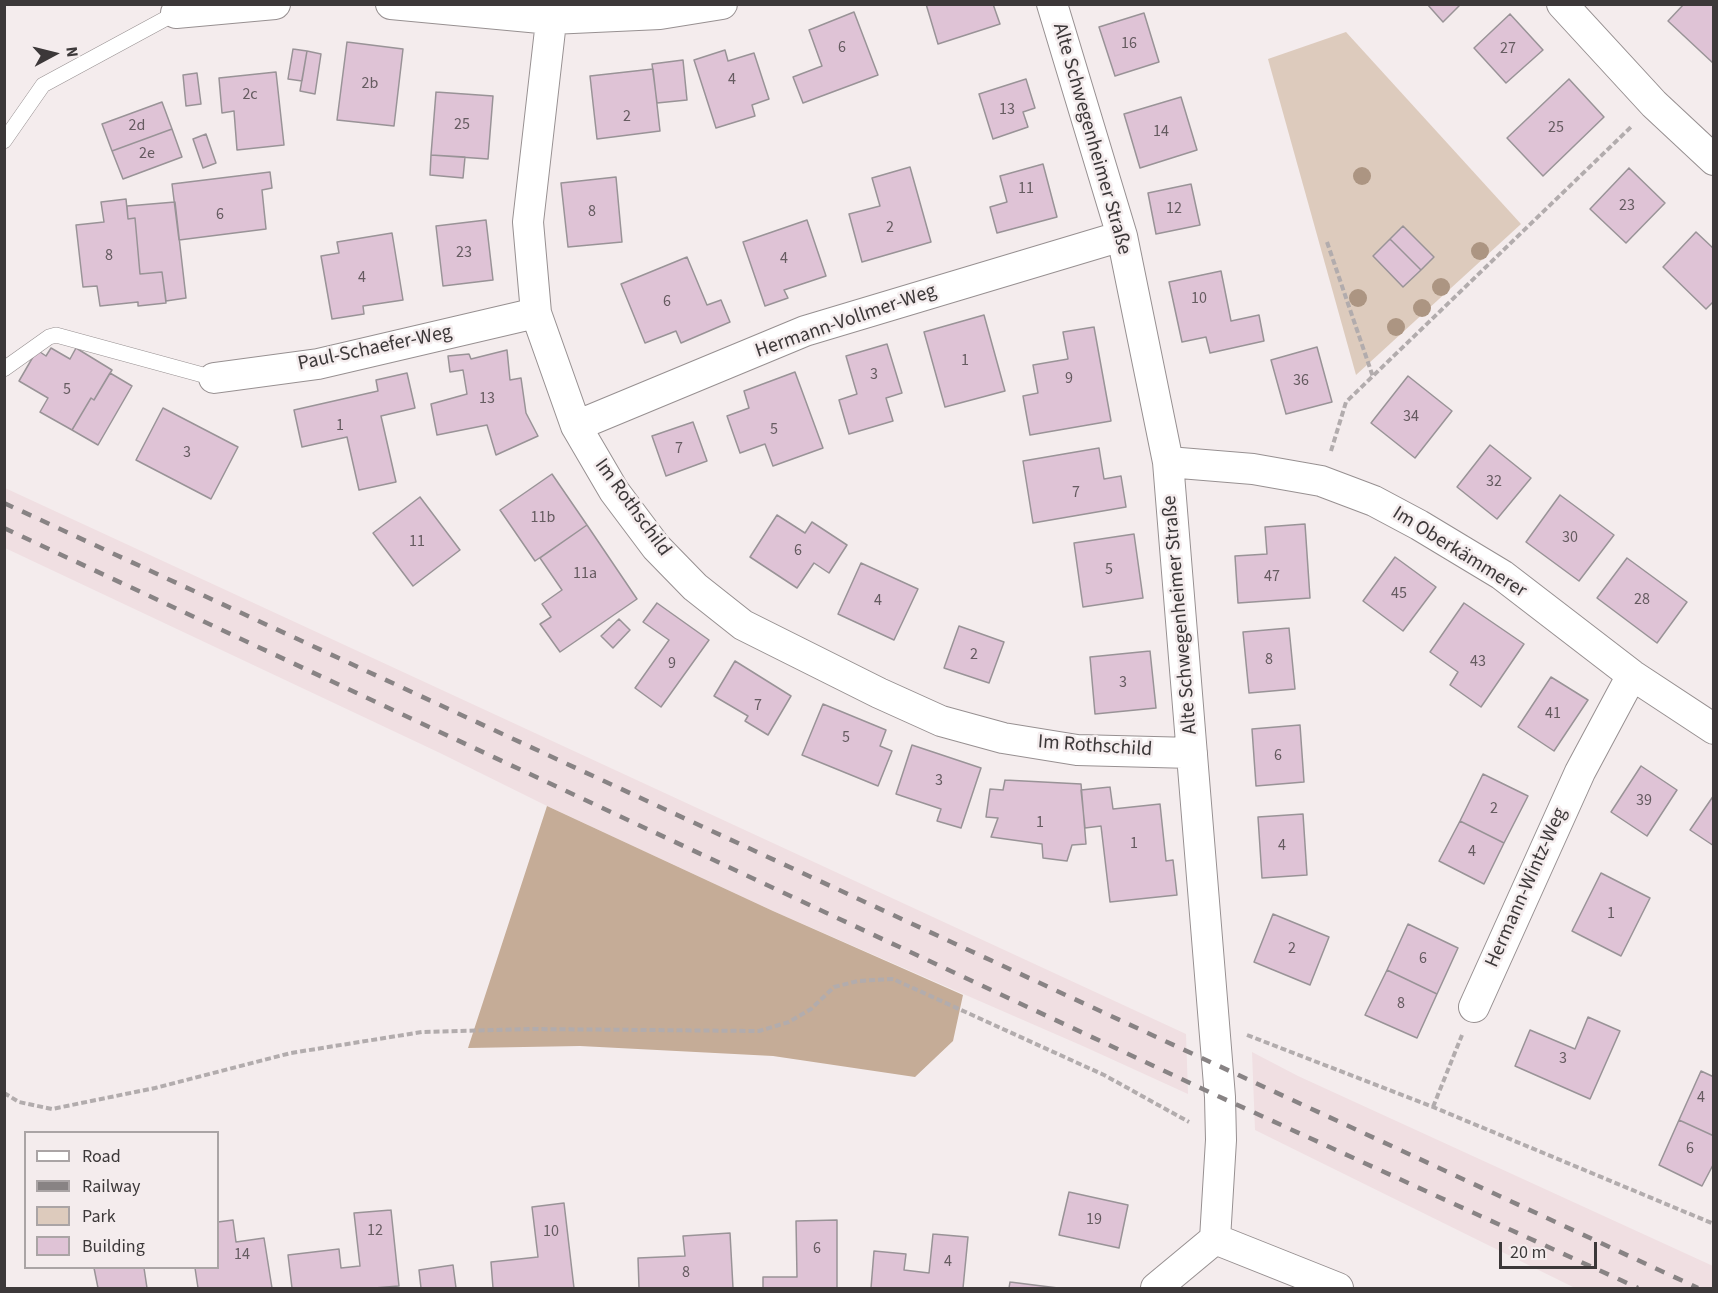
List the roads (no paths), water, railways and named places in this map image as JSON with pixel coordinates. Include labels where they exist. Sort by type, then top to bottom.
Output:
[{"type":"street","points":[[176,13],[275,4]]},
{"type":"street","points":[[391,4],[552,12],[660,14],[722,4]]},
{"type":"street","name":"Alte Schwegenheimer Straße","points":[[1052,4],[1122,236],[1168,462],[1221,1097],[1221,1140],[1215,1239]]},
{"type":"street","points":[[1574,8],[1654,104],[1713,160]]},
{"type":"street","name":"Im Rothschild","points":[[552,12],[528,222],[536,313],[576,426],[614,491],[656,547],[695,587],[742,625],[879,693],[951,724],[1003,738],[1077,750],[1192,753]]},
{"type":"street","name":"Hermann-Vollmer-Weg","points":[[576,426],[805,331],[1122,236]]},
{"type":"street","name":"Paul-Schaefer-Weg","points":[[214,378],[318,364],[536,313]]},
{"type":"street","name":"Im Oberkämmerer","points":[[1168,462],[1253,469],[1321,481],[1374,501],[1502,575],[1632,675],[1713,729]]},
{"type":"street","name":"Hermann-Wintz-Weg","points":[[1474,1007],[1580,772],[1632,675]]},
{"type":"street","points":[[1156,1288],[1215,1239],[1338,1288]]},
{"type":"lane","points":[[4,141],[43,85],[176,13]]},
{"type":"lane","points":[[4,369],[56,334],[214,378]]},
{"type":"railway","points":[[4,503],[1698,1288]]},
{"type":"railway","points":[[4,528],[1220,1097],[1638,1288]]}]
